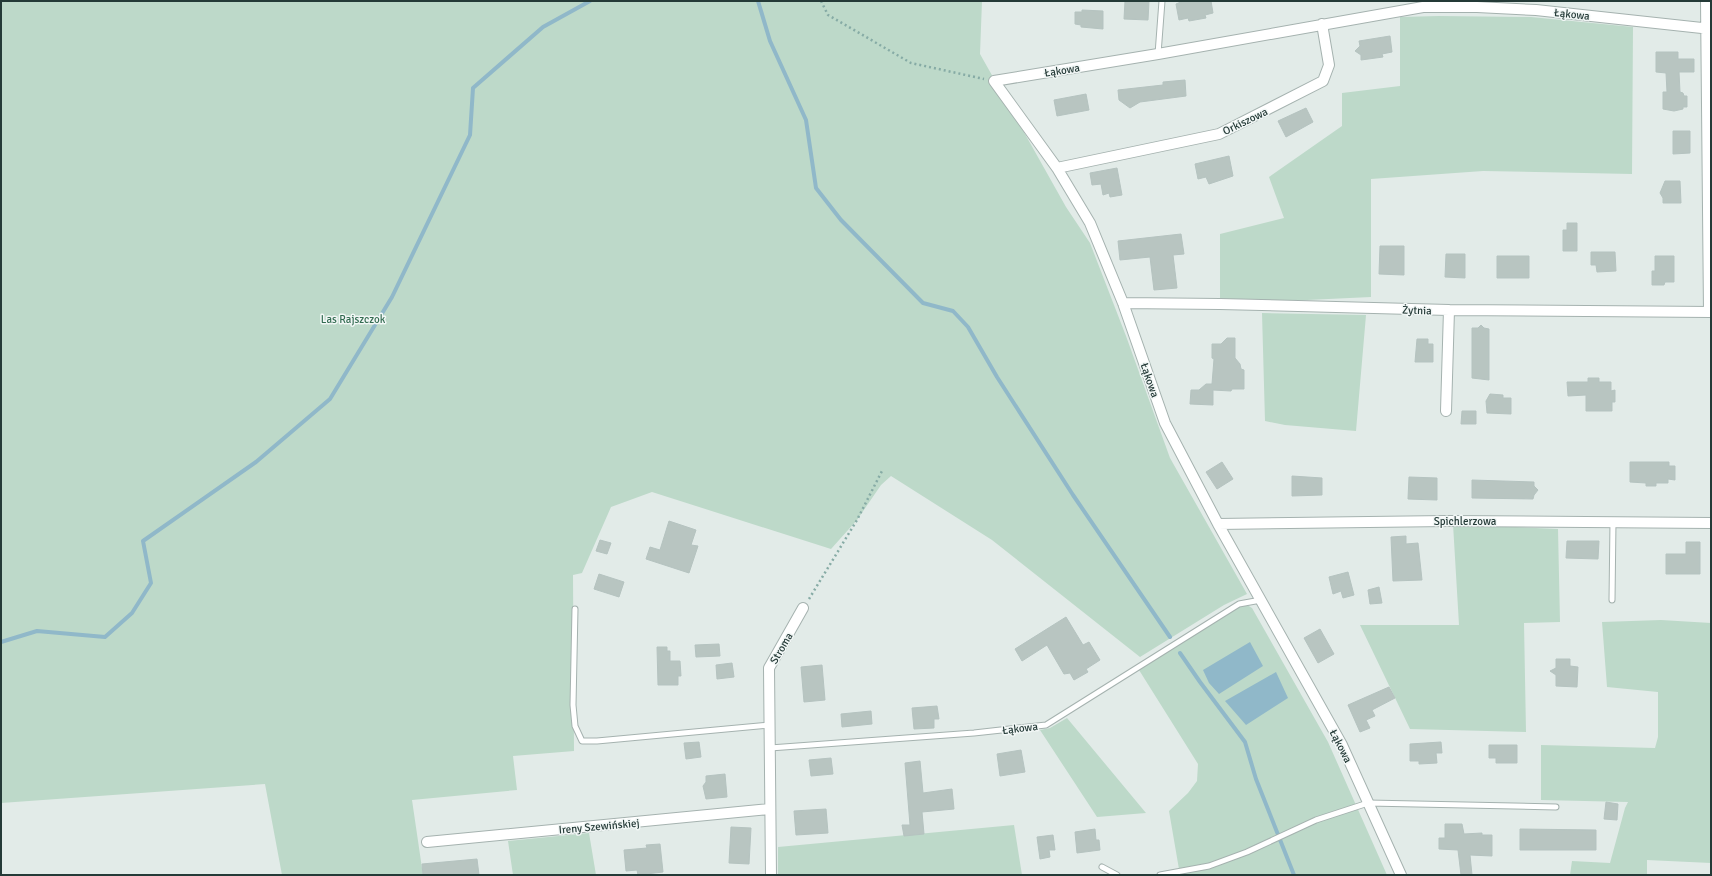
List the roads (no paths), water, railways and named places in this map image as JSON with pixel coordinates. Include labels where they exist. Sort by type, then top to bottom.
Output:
[{"type":"street","points":[[1706,1],[1708,28],[1710,312]]},
{"type":"street","name":"Łąkowa","points":[[1401,875],[1342,746],[1218,524],[1165,423],[1123,303],[1090,222],[1056,168],[994,81],[1158,54],[1435,4],[1536,10],[1708,28]]},
{"type":"street","name":"Orkiszowa","points":[[1056,168],[1219,134],[1323,82],[1329,65],[1322,24]]},
{"type":"street","name":"Żytnia","points":[[1123,303],[1449,310],[1710,312]]},
{"type":"street","points":[[1446,411],[1449,310]]},
{"type":"street","name":"Spichlerzowa","points":[[1218,524],[1447,521],[1711,523]]},
{"type":"street","name":"Stroma","points":[[771,875],[769,668],[804,608]]},
{"type":"street","name":"Ireny Szewińskiej","points":[[427,842],[770,809]]},
{"type":"lane","points":[[1158,54],[1162,1]]},
{"type":"lane","points":[[1612,600],[1613,522]]},
{"type":"lane","name":"Łąkowa","points":[[770,748],[966,734],[1046,725],[1238,604],[1261,600]]},
{"type":"lane","points":[[575,609],[573,705],[575,726],[582,741],[770,726]]},
{"type":"lane","points":[[1160,875],[1209,866],[1247,852],[1316,820],[1368,803],[1556,807]]},
{"type":"lane","points":[[1102,867],[1117,875]]},
{"type":"water","points":[[1250,642],[1263,666],[1219,694],[1209,683],[1203,670]]},
{"type":"water","points":[[1276,672],[1288,698],[1246,725],[1225,701]]},
{"type":"waterway","points":[[1,642],[37,631],[105,637],[132,613],[151,583],[143,541],[256,462],[330,399],[392,297],[470,135],[473,88],[543,27],[590,1]]},
{"type":"waterway","points":[[758,1],[770,41],[806,120],[816,188],[841,220],[923,303],[953,311],[968,327],[997,377],[1073,495],[1170,637]]},
{"type":"waterway","points":[[1180,653],[1245,742],[1256,779],[1294,875]]},
{"type":"park label","name":"Las Rajszczok","points":[[353,319]]}]
